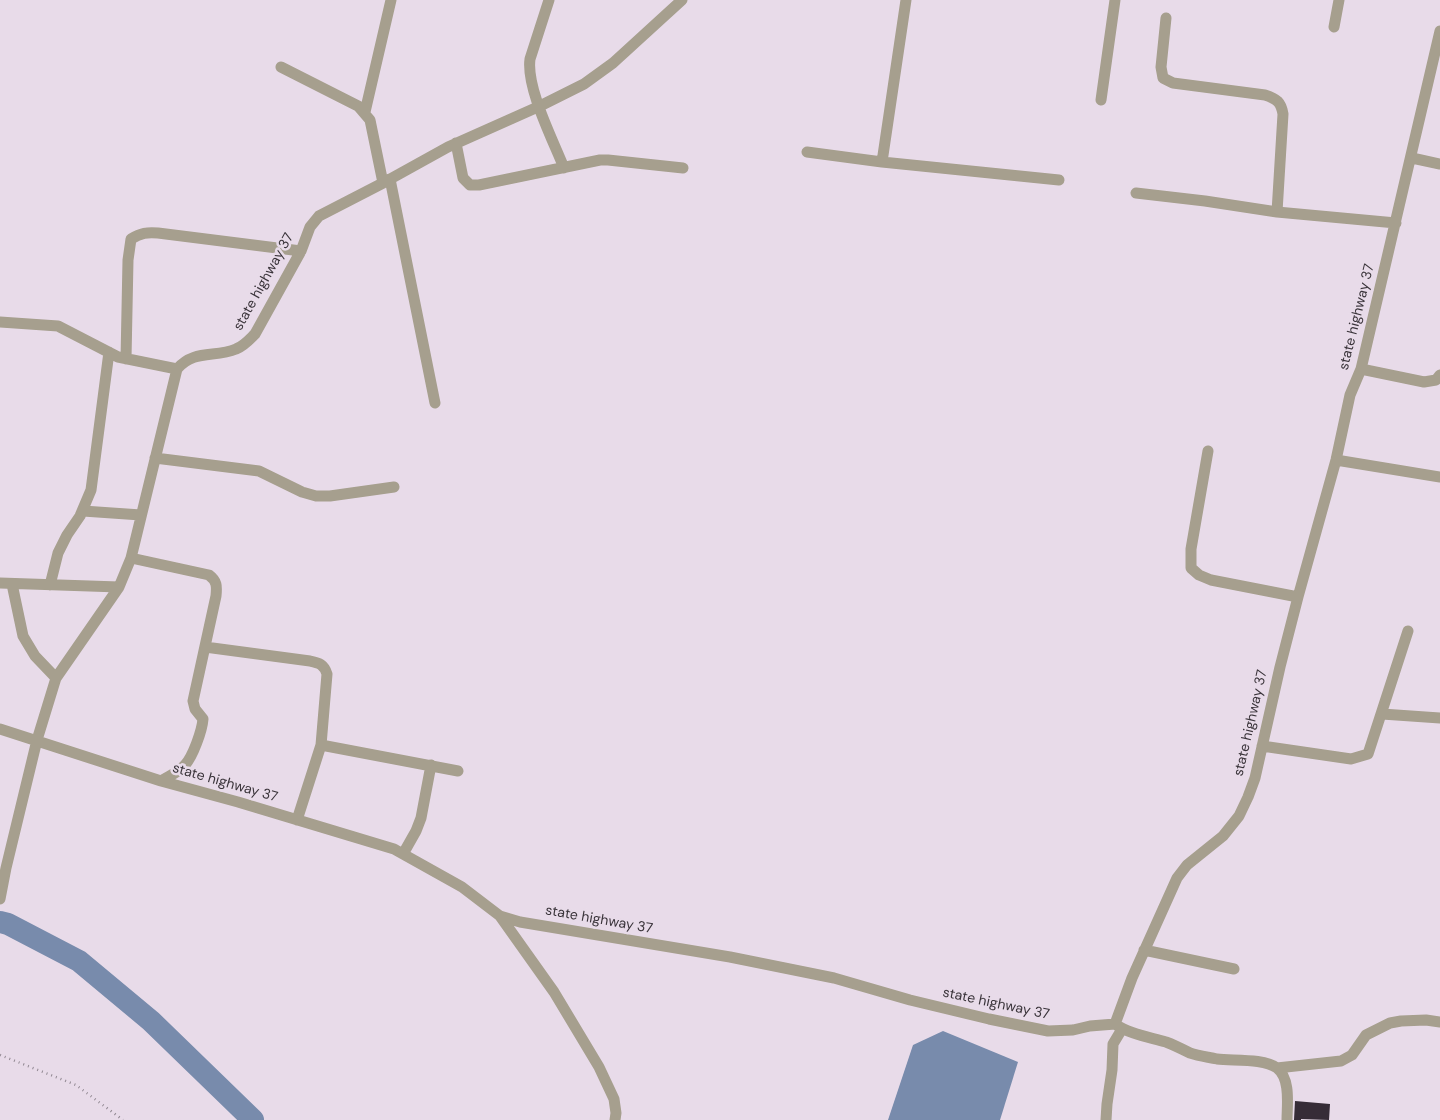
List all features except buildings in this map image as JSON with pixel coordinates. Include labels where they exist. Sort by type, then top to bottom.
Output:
[{"type":"street","points":[[364,112],[391,0]]},
{"type":"street","points":[[549,0],[528,70],[564,168]]},
{"type":"street","name":"state highway 37","points":[[177,369],[184,361],[193,357],[227,352],[238,349],[247,343],[255,334],[301,251],[310,227],[319,216],[456,143],[540,106],[584,84],[613,63],[682,0]]},
{"type":"street","points":[[882,162],[906,0]]},
{"type":"street","points":[[1101,100],[1115,0]]},
{"type":"street","points":[[1334,27],[1339,0]]},
{"type":"street","points":[[1166,18],[1161,67],[1162,78],[1173,83],[1265,95],[1274,98],[1281,104],[1283,114],[1277,212]]},
{"type":"street","name":"state highway 37","points":[[0,729],[161,781],[297,820],[404,854],[462,887],[500,916],[520,922],[730,957],[834,978],[910,1000],[1048,1031],[1073,1030],[1090,1026],[1118,1027],[1132,978],[1177,878],[1187,865],[1223,836],[1239,816],[1255,778],[1298,597],[1336,460],[1350,395],[1361,370],[1412,158],[1434,78],[1440,31]]},
{"type":"street","points":[[281,67],[358,106],[370,120],[387,181],[435,403]]},
{"type":"street","points":[[456,143],[463,178],[470,185],[479,185],[608,160],[683,168]]},
{"type":"street","points":[[807,152],[882,162],[1059,180]]},
{"type":"street","points":[[1412,158],[1440,164]]},
{"type":"street","points":[[1136,193],[1277,212],[1396,223]]},
{"type":"street","points":[[126,359],[128,260],[132,239],[138,235],[146,232],[158,233],[301,251]]},
{"type":"street","points":[[0,322],[58,326],[108,352],[126,359],[177,369],[131,558],[119,587],[56,678],[37,740],[0,900]]},
{"type":"street","points":[[50,585],[58,553],[83,511],[90,490],[108,352]]},
{"type":"street","points":[[1361,370],[1424,382],[1436,380],[1440,375]]},
{"type":"street","points":[[1208,452],[1191,549],[1191,568],[1199,576],[1210,580],[1298,597]]},
{"type":"street","points":[[155,458],[259,471],[302,492],[316,496],[330,496],[394,487]]},
{"type":"street","points":[[1336,460],[1440,477]]},
{"type":"street","points":[[83,511],[141,515]]},
{"type":"street","points":[[131,558],[201,572],[215,579],[217,586],[193,701],[193,705],[203,720],[202,728],[186,764],[180,770],[161,781]]},
{"type":"street","points":[[0,584],[119,587]]},
{"type":"street","points":[[12,584],[23,636],[35,656],[56,678]]},
{"type":"street","points":[[1262,746],[1351,759],[1368,754],[1408,631]]},
{"type":"street","points":[[204,647],[320,663],[325,668],[327,674],[321,745],[297,820]]},
{"type":"street","points":[[1382,714],[1440,718]]},
{"type":"street","points":[[321,745],[458,771]]},
{"type":"street","points":[[404,854],[416,831],[420,818],[431,766]]},
{"type":"street","points":[[500,916],[554,992],[599,1067],[614,1099],[615,1120]]},
{"type":"street","points":[[1144,950],[1234,969]]},
{"type":"street","points":[[1277,1068],[1341,1062],[1352,1055],[1366,1035],[1390,1023],[1426,1020],[1440,1022]]},
{"type":"street","points":[[1106,1120],[1113,1044],[1118,1027],[1168,1043],[1193,1054],[1218,1059],[1265,1063],[1277,1068],[1285,1081],[1287,1120]]},
{"type":"path","points":[[0,1055],[76,1085],[123,1120]]},
{"type":"water","points":[[943,1031],[1018,1062],[1000,1120],[888,1120],[913,1045]]},
{"type":"waterway","points":[[0,922],[8,924],[79,961],[151,1021],[253,1120]]}]
